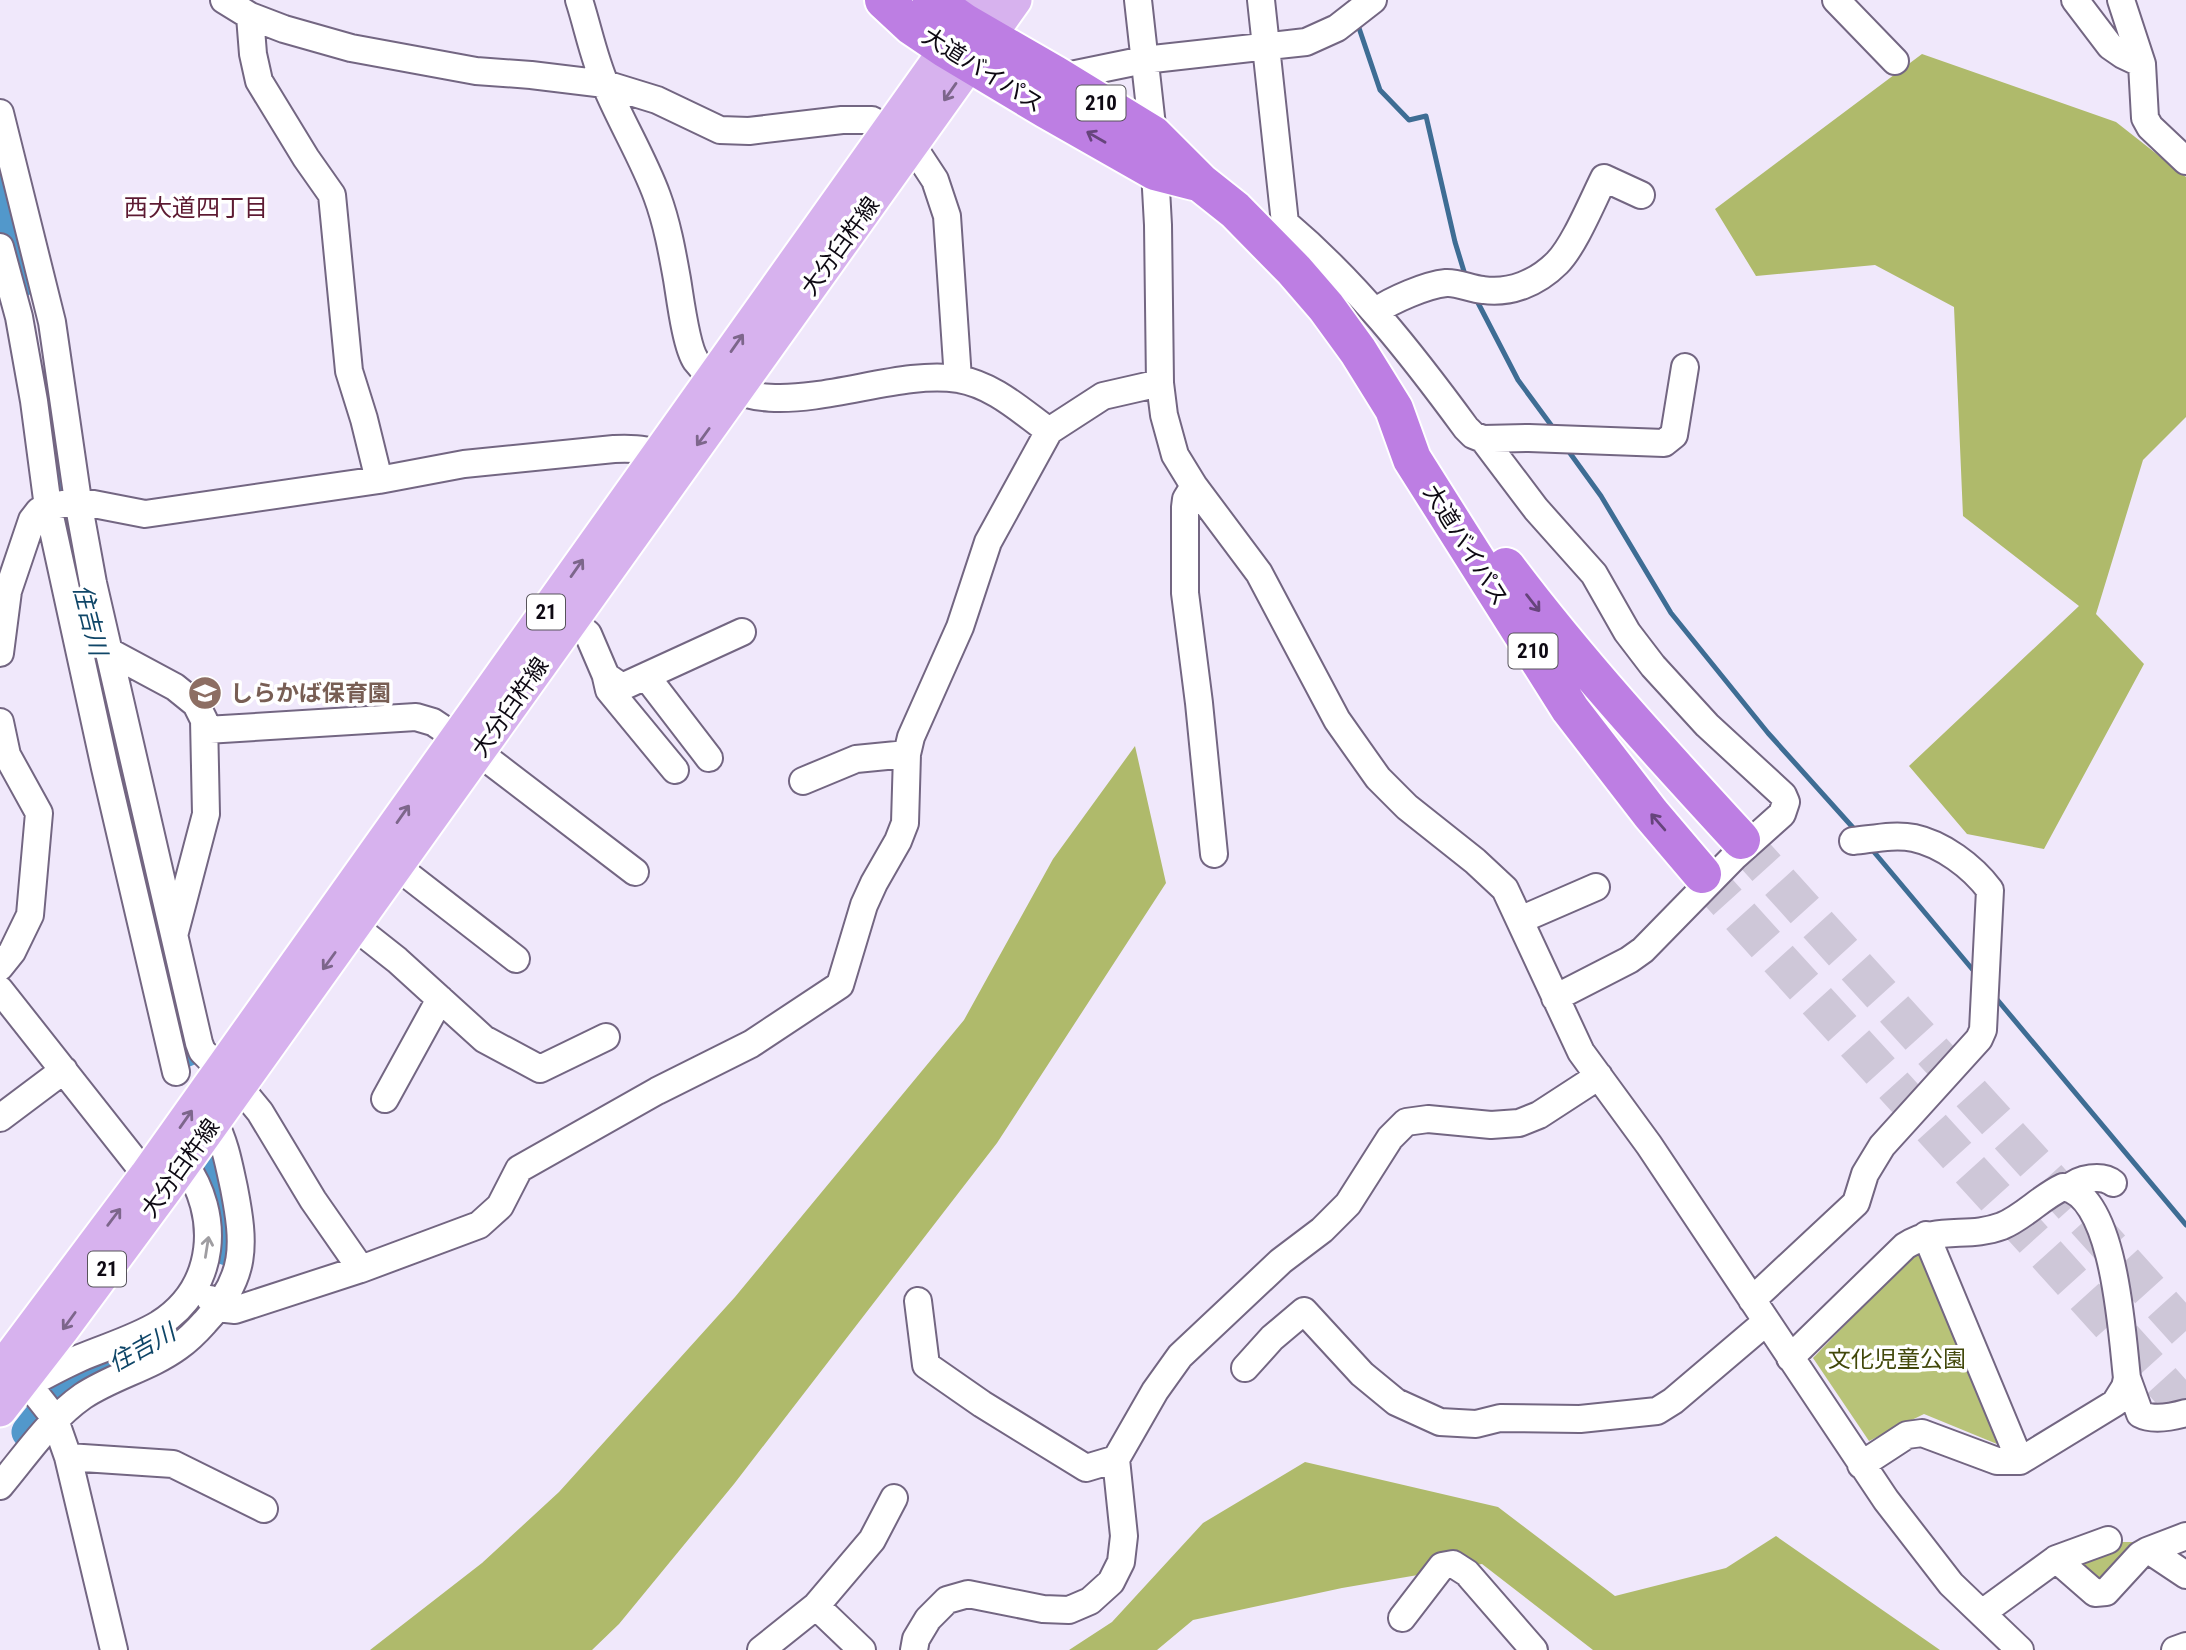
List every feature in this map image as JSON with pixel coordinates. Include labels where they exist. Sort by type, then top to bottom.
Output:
[{"type":"highway","name":"大道バイパス","points":[[884,0],[912,26],[970,35],[1055,75],[1154,153]]},
{"type":"highway","name":"大道バイパス","points":[[932,0],[970,35],[1202,183],[1235,211],[1275,232],[1358,351],[1394,409],[1430,447],[1503,562],[1534,604],[1669,762],[1741,839]]},
{"type":"highway","name":"大道バイパス","points":[[1394,409],[1412,459],[1570,709],[1702,874]]},
{"type":"main road","name":"大分臼杵線","points":[[0,1410],[17,1379],[165,1176],[229,1079],[901,137],[970,35],[1015,0]]},
{"type":"main road","name":"大分臼杵線","points":[[165,1176],[214,1122],[229,1079]]},
{"type":"street","points":[[224,0],[250,16],[284,29],[351,48],[476,71],[605,84],[657,100],[720,130],[749,131],[861,118],[872,120],[901,137],[935,180],[947,216],[958,379]]},
{"type":"street","points":[[579,0],[605,84],[656,194],[667,227],[694,359],[724,385],[754,396],[791,397],[843,392],[903,380],[958,379],[998,393],[1049,431]]},
{"type":"street","points":[[1138,0],[1154,153],[1160,278],[1160,383],[1169,438],[1175,455],[1194,486],[1259,573],[1337,720],[1378,778],[1407,807],[1475,861],[1505,889],[1581,1052],[1650,1145],[1861,1465],[1951,1584],[2020,1650]]},
{"type":"street","points":[[1261,0],[1266,46],[1275,232],[1324,256],[1418,361],[1466,428],[1474,435],[1483,439],[1664,443],[1674,435],[1685,367]]},
{"type":"street","points":[[1055,75],[1066,76],[1144,60],[1306,42],[1337,28],[1373,0]]},
{"type":"street","points":[[1836,0],[1895,61]]},
{"type":"street","points":[[2075,0],[2110,46],[2142,64]]},
{"type":"street","points":[[2121,0],[2142,64],[2145,118],[2150,127],[2186,161]]},
{"type":"street","points":[[250,16],[253,54],[259,81],[332,195],[349,371],[379,480]]},
{"type":"street","points":[[0,113],[52,323],[78,500],[108,651],[202,1051],[260,1112],[313,1200],[361,1269]]},
{"type":"street","points":[[1376,311],[1392,299],[1446,283],[1485,291],[1510,290],[1534,281],[1558,263],[1604,178],[1641,195]]},
{"type":"street","points":[[0,247],[21,329],[48,507],[176,1072]]},
{"type":"street","points":[[194,1288],[220,1306],[235,1310],[361,1269],[479,1225],[500,1206],[519,1169],[657,1091],[751,1044],[840,985],[864,905],[905,823],[907,754],[911,737],[960,627],[988,542],[1049,431],[1103,396],[1160,383]]},
{"type":"street","points":[[1483,439],[1536,509],[1594,574],[1627,632],[1645,656],[1707,725],[1783,795],[1786,802],[1782,814],[1735,856],[1643,950],[1555,998]]},
{"type":"street","points":[[0,653],[8,591],[6,582],[32,520],[39,511],[48,507],[78,500],[145,514],[379,480],[464,464],[639,447],[670,461]]},
{"type":"street","points":[[1194,486],[1186,499],[1185,507],[1185,593],[1214,854]]},
{"type":"street","points":[[562,612],[588,634],[606,676],[609,690],[675,771]]},
{"type":"street","points":[[606,676],[622,687],[742,632]]},
{"type":"street","points":[[108,651],[190,698],[201,712],[206,730],[206,814],[174,937]]},
{"type":"street","points":[[646,676],[709,758]]},
{"type":"street","points":[[206,730],[416,717],[433,722],[635,872]]},
{"type":"street","points":[[0,722],[7,755],[39,813],[30,915],[12,952],[0,967]]},
{"type":"street","points":[[803,780],[856,759],[907,754]]},
{"type":"street","points":[[1245,1368],[1272,1338],[1304,1311],[1362,1374],[1396,1402],[1440,1422],[1476,1424],[1500,1418],[1580,1419],[1657,1411],[1673,1401],[1856,1203],[1865,1174],[1882,1146],[1979,1039],[1983,1031],[1990,890],[1960,861],[1935,845],[1912,837],[1853,841]]},
{"type":"street","points":[[386,858],[516,959]]},
{"type":"street","points":[[1520,920],[1596,887]]},
{"type":"street","points":[[344,918],[397,960],[484,1039],[540,1069],[606,1037]]},
{"type":"street","points":[[0,990],[64,1070],[165,1176],[201,1190],[209,1226],[207,1254],[194,1288],[180,1306],[161,1323],[17,1379],[55,1419],[68,1457],[114,1650]]},
{"type":"street","points":[[385,1098],[440,999]]},
{"type":"street","points":[[0,1118],[64,1070]]},
{"type":"street","points":[[914,1650],[916,1639],[929,1619],[947,1600],[968,1594],[1043,1609],[1069,1610],[1090,1601],[1111,1582],[1121,1562],[1124,1536],[1116,1459],[1155,1391],[1180,1356],[1281,1261],[1322,1230],[1348,1204],[1390,1138],[1406,1122],[1428,1119],[1491,1125],[1519,1124],[1539,1115],[1599,1076]]},
{"type":"street","points":[[0,1486],[55,1419],[85,1395],[178,1347],[220,1306],[235,1278],[241,1247],[239,1214],[230,1168],[214,1122]]},
{"type":"street","points":[[2069,1188],[2073,1184],[2100,1177],[2107,1178],[2113,1184]]},
{"type":"street","points":[[1790,1358],[1905,1246],[1926,1236],[2000,1227],[2063,1187],[2081,1197],[2101,1225],[2116,1292],[2127,1378],[2140,1414],[2145,1417],[2186,1413]]},
{"type":"street","points":[[1926,1236],[2020,1461]]},
{"type":"street","points":[[918,1301],[926,1365],[982,1404],[1086,1468],[1116,1459]]},
{"type":"street","points":[[1861,1465],[1907,1435],[1922,1433],[1997,1461],[2020,1461],[2115,1403],[2127,1378]]},
{"type":"street","points":[[68,1457],[173,1464],[264,1509]]},
{"type":"street","points":[[761,1650],[816,1606],[872,1540],[894,1499]]},
{"type":"street","points":[[2056,1559],[2095,1593],[2106,1592],[2140,1555],[2186,1536]]},
{"type":"street","points":[[1982,1613],[2056,1559],[2108,1540]]},
{"type":"street","points":[[2147,1551],[2186,1575]]},
{"type":"street","points":[[1402,1618],[1442,1566],[1453,1564],[1467,1573],[1534,1650]]},
{"type":"street","points":[[816,1606],[862,1650]]},
{"type":"street","points":[[2175,1650],[2186,1646]]},
{"type":"green space","points":[[1922,54],[2116,122],[2186,177],[2186,417],[2143,460],[2096,614],[2144,664],[2044,849],[1967,834],[1909,766],[2079,606],[1963,516],[1954,307],[1875,265],[1756,276],[1715,209]]},
{"type":"green space","points":[[1135,746],[1166,883],[997,1143],[734,1484],[619,1624],[592,1650],[370,1650],[482,1563],[559,1492],[735,1297],[964,1020],[1053,859]]},
{"type":"green space","name":"文化児童公園","points":[[1920,1248],[1997,1444],[1924,1414],[1869,1441],[1813,1358]]},
{"type":"green space","points":[[1305,1462],[1498,1507],[1615,1596],[1726,1568],[1776,1536],[1940,1650],[1593,1650],[1482,1564],[1342,1588],[1193,1620],[1157,1650],[1069,1650],[1112,1622],[1203,1523]]},
{"type":"green space","points":[[2111,1542],[2135,1542],[2138,1545],[2096,1584],[2076,1558]]},
{"type":"waterway","points":[[1355,25],[1359,28],[1380,90],[1409,120],[1426,116],[1466,278]]},
{"type":"waterway","name":"住吉川","points":[[0,189],[19,282]]},
{"type":"waterway","points":[[1475,297],[1518,380],[1554,429]]},
{"type":"waterway","name":"住吉川","points":[[46,417],[88,610]]},
{"type":"waterway","points":[[1567,449],[1601,496],[1671,613],[1768,733],[1856,831]]},
{"type":"waterway","points":[[1869,846],[1978,976]]},
{"type":"waterway","name":"住吉川","points":[[175,994],[187,1050]]},
{"type":"waterway","points":[[1995,997],[2186,1225]]},
{"type":"waterway","name":"住吉川","points":[[212,1159],[227,1219],[227,1249]]},
{"type":"waterway","name":"住吉川","points":[[28,1432],[73,1383],[95,1370],[152,1346],[191,1320]]},
{"type":"tunnel","points":[[1741,840],[2186,1331]]},
{"type":"tunnel","points":[[1702,874],[2186,1408]]},
{"type":"place","name":"しらかば保育園","points":[[205,693]]},
{"type":"district","name":"西大道四丁目","points":[[196,208]]}]
